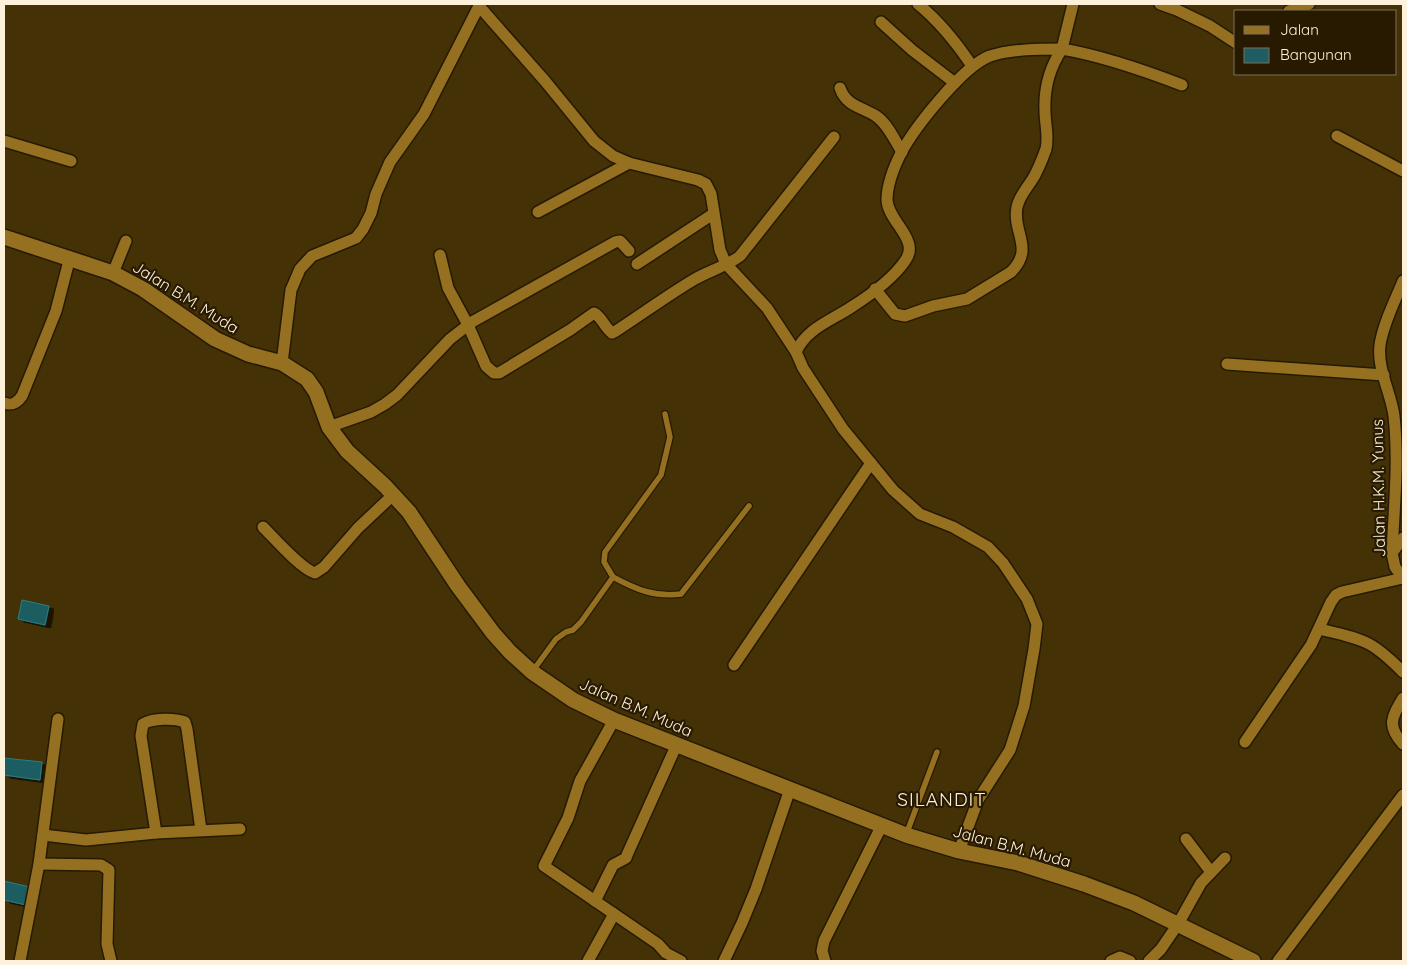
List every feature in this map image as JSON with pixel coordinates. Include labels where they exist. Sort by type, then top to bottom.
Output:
[{"type":"street","points":[[918,4],[953,38],[972,66]]},
{"type":"street","points":[[875,289],[895,314],[904,316],[933,306],[967,299],[1016,268],[1022,258],[1023,249],[1017,221],[1017,206],[1036,172],[1048,140],[1045,99],[1051,69],[1062,49],[1074,4]]},
{"type":"street","points":[[1160,4],[1210,26],[1234,42]]},
{"type":"street","points":[[1292,10],[1309,4]]},
{"type":"street","points":[[282,363],[291,290],[300,269],[312,256],[356,238],[363,229],[390,162],[424,114],[479,5],[594,141],[613,156],[629,163],[698,180],[706,184],[710,194],[720,250],[726,264],[766,308],[796,352],[803,368],[843,429],[893,490],[920,514],[953,527],[988,546],[1003,563],[1027,599],[1037,624],[1024,706],[1010,750],[978,800],[959,851]]},
{"type":"street","points":[[881,22],[912,50],[955,83]]},
{"type":"street","points":[[796,352],[801,342],[812,331],[851,307],[896,273],[910,254],[909,242],[891,213],[887,202],[888,187],[902,152],[919,127],[955,83],[972,66],[990,56],[1018,51],[1062,49],[1141,69],[1182,85]]},
{"type":"street","points":[[840,88],[842,94],[849,102],[879,119],[902,152]]},
{"type":"street","points":[[1336,136],[1403,171]]},
{"type":"street","points":[[440,255],[448,288],[468,325],[486,366],[494,373],[500,373],[594,313],[598,315],[607,330],[612,333],[682,287],[740,256],[834,137]]},
{"type":"street","points":[[4,141],[71,161]]},
{"type":"street","points":[[538,212],[629,163]]},
{"type":"street","points":[[637,264],[713,214]]},
{"type":"street","name":"Jalan B.M. Muda","points":[[4,237],[70,257],[113,273],[143,289],[215,339],[248,354],[282,363],[307,379],[316,392],[329,427],[348,451],[409,512],[458,586],[493,633],[532,672],[573,700],[614,720],[906,835],[959,851],[1018,863],[1084,884],[1134,903],[1253,961]]},
{"type":"street","points":[[113,273],[126,242]]},
{"type":"street","points":[[329,427],[371,412],[385,404],[397,395],[450,339],[468,325],[615,242],[620,242],[629,250]]},
{"type":"street","points":[[4,403],[12,405],[17,403],[22,396],[56,311],[70,257]]},
{"type":"street","name":"Jalan H.K.M. Yunus","points":[[1403,281],[1380,344],[1380,358],[1394,415],[1396,449],[1392,553],[1395,567],[1403,578]]},
{"type":"street","points":[[1227,364],[1384,375]]},
{"type":"street","points":[[734,665],[871,463]]},
{"type":"street","points":[[263,527],[309,571],[315,572],[324,567],[358,528],[393,494]]},
{"type":"street","points":[[1392,553],[1403,538]]},
{"type":"street","points":[[1245,742],[1311,645],[1336,595],[1403,578]]},
{"type":"street","points":[[1319,629],[1369,644],[1403,672]]},
{"type":"street","points":[[1403,698],[1395,712],[1391,725],[1395,735],[1403,744]]},
{"type":"street","points":[[20,961],[39,864],[58,719]]},
{"type":"street","points":[[156,833],[141,736],[143,724],[148,721],[179,720],[185,722],[201,830]]},
{"type":"street","points":[[614,720],[580,781],[568,818],[544,865],[545,868],[658,944],[666,953],[681,961]]},
{"type":"street","points":[[594,901],[613,865],[626,858],[676,744]]},
{"type":"street","points":[[724,961],[756,889],[790,789]]},
{"type":"street","points":[[1278,961],[1403,795]]},
{"type":"street","points":[[825,961],[822,951],[824,941],[882,825]]},
{"type":"street","points":[[43,836],[86,840],[201,830],[240,830]]},
{"type":"street","points":[[1186,839],[1211,872]]},
{"type":"street","points":[[1149,961],[1161,949],[1178,924],[1198,886],[1225,858]]},
{"type":"street","points":[[39,864],[101,865],[109,870],[108,944],[111,961]]},
{"type":"street","points":[[588,961],[614,914]]},
{"type":"street","points":[[1110,961],[1120,958],[1130,961]]},
{"type":"lane","points":[[665,414],[670,437],[660,475],[605,552],[604,562],[613,577],[646,593],[666,596],[681,594],[749,506]]},
{"type":"lane","points":[[532,672],[556,639],[566,632],[573,630],[581,622],[613,577]]},
{"type":"lane","points":[[906,835],[937,752]]},
{"type":"building","points":[[22,600],[49,606],[45,625],[18,619]]},
{"type":"building","points":[[4,758],[42,762],[40,780],[4,775]]},
{"type":"building","points":[[4,881],[30,887],[26,905],[4,900]]},
{"type":"district","name":"SILANDIT","points":[[942,799]]}]
